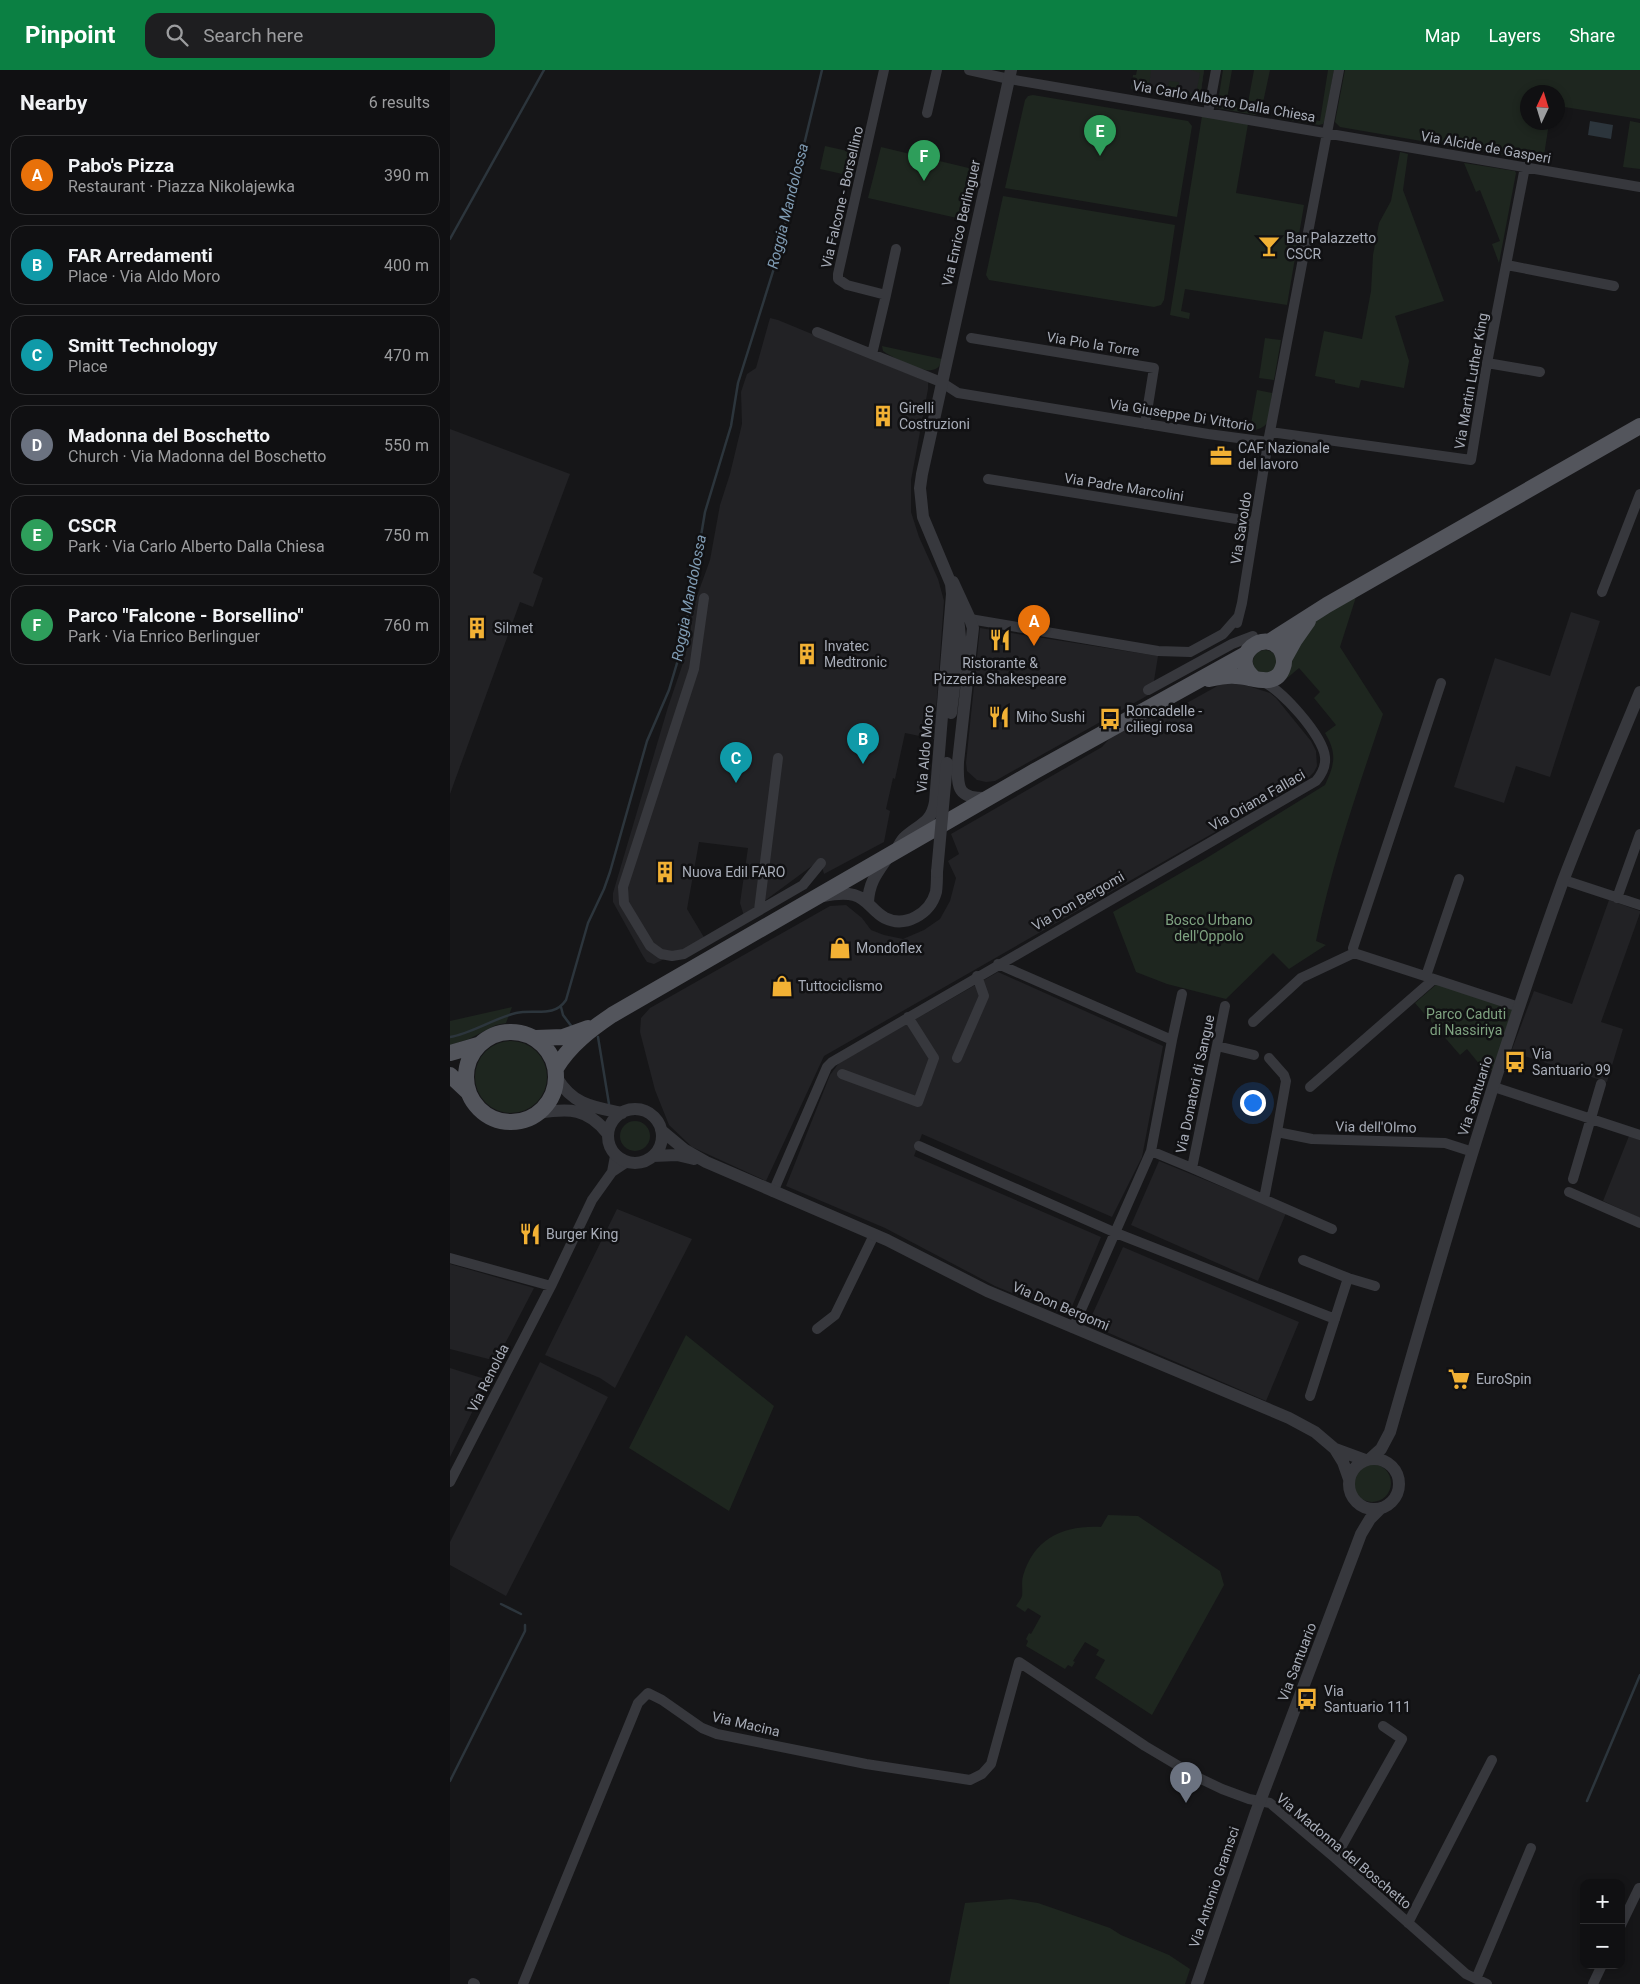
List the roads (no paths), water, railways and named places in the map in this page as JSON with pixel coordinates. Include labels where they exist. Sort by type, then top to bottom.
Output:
[{"type":"main road","points":[[556,1073],[572,1046],[606,1020],[891,854],[1157,702],[1246,654],[1255,644],[1269,642],[1321,609],[1640,426]]},
{"type":"main road","points":[[1195,683],[1226,676],[1271,680],[1276,677],[1303,627],[1321,609]]},
{"type":"main road","points":[[1269,642],[1279,648],[1284,663]]},
{"type":"main road","points":[[1246,654],[1247,670],[1256,679]]},
{"type":"main road","points":[[536,1038],[563,1037],[606,1020]]},
{"type":"main road","points":[[450,1075],[468,1092],[480,1110],[498,1121],[519,1122],[539,1114],[550,1101],[556,1086],[556,1073],[549,1051],[536,1038],[524,1033],[506,1032],[488,1038],[478,1045],[472,1053],[466,1072],[468,1092]]},
{"type":"main road","points":[[450,1053],[478,1045]]},
{"type":"street","name":"Via Falcone - Borsellino","points":[[884,70],[838,279],[847,286],[886,295]]},
{"type":"street","points":[[927,113],[937,70]]},
{"type":"street","name":"Via Carlo Alberto Dalla Chiesa","points":[[969,70],[1010,74],[1208,113],[1327,133]]},
{"type":"street","points":[[1208,113],[1216,70]]},
{"type":"street","name":"Via Giuseppe Di Vittorio","points":[[817,332],[941,382],[958,393],[1145,424],[1269,437],[1339,70]]},
{"type":"street","name":"Via Enrico Berlinguer","points":[[941,382],[1010,74]]},
{"type":"street","name":"Via Alcide de Gasperi","points":[[1327,133],[1640,187]]},
{"type":"street","name":"Via Martin Luther King","points":[[1269,437],[1471,460],[1487,363],[1525,168]]},
{"type":"street","points":[[872,354],[896,248]]},
{"type":"street","points":[[1507,265],[1614,286]]},
{"type":"street","name":"Via Pio la Torre","points":[[970,338],[1154,368],[1145,424]]},
{"type":"street","points":[[1487,363],[1540,372]]},
{"type":"street","name":"Via Aldo Moro","points":[[941,382],[920,488],[923,517],[948,574],[960,618],[973,628],[958,762],[958,784],[960,790],[968,797],[989,798]]},
{"type":"street","name":"Via Savoldo","points":[[1238,621],[1269,437]]},
{"type":"street","name":"Via Padre Marcolini","points":[[988,480],[1255,522]]},
{"type":"street","points":[[1602,592],[1640,494]]},
{"type":"street","name":"Via Aldo Moro","points":[[868,902],[869,888],[891,854],[904,837],[927,821],[934,808],[950,634],[960,618],[948,574]]},
{"type":"street","points":[[704,598],[694,669],[623,887],[624,903],[650,946],[660,954],[672,956],[684,954],[803,885],[821,864]]},
{"type":"street","points":[[1148,690],[1232,644],[1253,636],[1268,634],[1304,615],[1321,609]]},
{"type":"street","points":[[803,885],[815,898],[853,894],[868,902],[883,917],[893,921],[905,922],[918,916],[928,907],[936,892],[960,637],[960,618],[1158,650],[1190,652],[1223,634],[1238,621],[1243,634],[1253,636]]},
{"type":"street","points":[[950,634],[953,696]]},
{"type":"street","points":[[1284,663],[1282,676],[1286,697]]},
{"type":"street","name":"Via Oriana Fallaci","points":[[1178,861],[1316,781],[1322,774],[1325,759],[1320,741],[1286,697],[1269,684],[1256,679]]},
{"type":"street","points":[[1354,953],[1354,948],[1441,683]]},
{"type":"street","name":"Via Santuario","points":[[1368,1459],[1380,1449],[1390,1432],[1473,1152],[1519,1007],[1564,880],[1640,692]]},
{"type":"street","points":[[759,910],[778,758]]},
{"type":"street","points":[[1617,898],[1640,834]]},
{"type":"street","name":"Via Don Bergomi","points":[[773,1192],[827,1067],[840,1056],[1178,861]]},
{"type":"street","points":[[1310,1087],[1430,977],[1459,879]]},
{"type":"street","points":[[1564,880],[1640,905]]},
{"type":"street","points":[[1253,1022],[1301,978],[1347,954],[1354,953],[1519,1007]]},
{"type":"street","points":[[998,964],[1172,1040]]},
{"type":"street","points":[[957,1058],[984,996],[977,976]]},
{"type":"street","points":[[1073,1328],[1151,1151],[1182,994]]},
{"type":"street","name":"Via Donatori di Sangue","points":[[1192,1168],[1225,1006]]},
{"type":"street","points":[[842,1074],[918,1102],[934,1058],[908,1017]]},
{"type":"street","points":[[1218,1046],[1254,1055]]},
{"type":"street","points":[[1264,1199],[1286,1081],[1284,1075],[1269,1058]]},
{"type":"street","points":[[556,1073],[564,1090],[579,1101],[622,1113]]},
{"type":"street","points":[[1572,1179],[1601,1084]]},
{"type":"street","points":[[1494,1087],[1640,1135]]},
{"type":"street","name":"Via Don Bergomi","points":[[622,1113],[631,1109],[644,1111],[655,1118],[661,1130],[685,1150],[706,1162],[874,1235],[987,1291],[1289,1418],[1315,1432],[1335,1449],[1343,1462],[1349,1479]]},
{"type":"street","points":[[539,1114],[558,1110],[581,1113],[592,1117],[608,1134]]},
{"type":"street","points":[[612,1172],[615,1156],[608,1140],[608,1134],[615,1118],[622,1113]]},
{"type":"street","points":[[653,1156],[662,1140],[661,1130]]},
{"type":"street","name":"Via dell'Olmo","points":[[1277,1132],[1312,1139],[1445,1143],[1473,1152]]},
{"type":"street","points":[[919,1146],[1116,1233],[1335,1319]]},
{"type":"street","points":[[613,1151],[621,1159],[631,1162]]},
{"type":"street","name":"Via Donatori di Sangue","points":[[1151,1151],[1332,1229]]},
{"type":"street","name":"Via Don Bergomi","points":[[631,1162],[643,1162],[653,1156],[678,1155],[706,1162]]},
{"type":"street","name":"Via Renolda","points":[[450,1482],[551,1286],[592,1200],[612,1172],[631,1162]]},
{"type":"street","points":[[1568,1192],[1640,1223]]},
{"type":"street","points":[[816,1329],[835,1315],[874,1235]]},
{"type":"street","points":[[450,1258],[551,1286]]},
{"type":"street","points":[[1303,1260],[1348,1278],[1375,1286]]},
{"type":"street","points":[[1310,1396],[1348,1278]]},
{"type":"street","name":"Via Santuario","points":[[1390,1432],[1390,1453],[1393,1468]]},
{"type":"street","name":"Via Don Bergomi","points":[[1335,1449],[1368,1459]]},
{"type":"street","points":[[1368,1459],[1379,1459],[1387,1462],[1393,1468],[1398,1475],[1399,1483],[1398,1492],[1394,1500],[1380,1509],[1372,1509],[1358,1504],[1352,1497],[1348,1488],[1349,1479],[1352,1471],[1358,1464],[1368,1459]]},
{"type":"street","name":"Via Santuario","points":[[1358,1504],[1361,1534]]},
{"type":"street","name":"Via Santuario","points":[[1260,1801],[1361,1534],[1370,1519],[1380,1509]]},
{"type":"street","name":"Via Madonna del Boschetto","points":[[1019,1662],[1145,1746],[1199,1778],[1249,1799],[1270,1803],[1466,1974],[1487,1984]]},
{"type":"street","name":"Via Macina","points":[[524,1984],[638,1703],[648,1693],[662,1700],[702,1728],[717,1734],[866,1764],[970,1780],[982,1774],[990,1764],[1019,1662]]},
{"type":"street","points":[[1335,1858],[1402,1739],[1383,1726]]},
{"type":"street","points":[[1408,1922],[1492,1760]]},
{"type":"street","name":"Via Antonio Gramsci","points":[[1197,1984],[1260,1801]]},
{"type":"street","points":[[1476,1978],[1532,1848]]},
{"type":"street","points":[[1621,1924],[1639,1888]]},
{"type":"street","points":[[1593,1984],[1600,1969]]},
{"type":"waterway","points":[[450,239],[544,70]]},
{"type":"waterway","name":"Roggia Mandolossa","points":[[450,1037],[466,1033],[516,1013],[550,1011],[561,1006],[566,1000],[588,923],[610,872],[647,741],[669,690],[683,643],[705,512],[731,426],[738,383],[775,265],[822,70]]},
{"type":"waterway","points":[[561,1007],[563,1015],[572,1027]]},
{"type":"waterway","points":[[598,1037],[609,1104]]},
{"type":"waterway","points":[[501,1604],[521,1614]]},
{"type":"waterway","points":[[450,1781],[525,1631],[525,1625]]},
{"type":"waterway","points":[[1587,1801],[1640,1675]]},
{"type":"place","name":"CSCR","points":[[1100,156]]},
{"type":"place","name":"Parco \"Falcone - Borsellino\"","points":[[924,181]]},
{"type":"place","name":"Bar Palazzetto CSCR","points":[[1269,246]]},
{"type":"place","name":"Girelli Costruzioni","points":[[883,416]]},
{"type":"place","name":"CAF Nazionale del lavoro","points":[[1221,456]]},
{"type":"place","name":"Silmet","points":[[477,628]]},
{"type":"place","name":"Ristorante & Pizzeria Shakespeare","points":[[1000,640]]},
{"type":"place","name":"Pabo's Pizza","points":[[1034,646]]},
{"type":"place","name":"Invatec Medtronic","points":[[807,654]]},
{"type":"place","name":"Miho Sushi","points":[[999,717]]},
{"type":"place","name":"Roncadelle - ciliegi rosa","points":[[1110,719]]},
{"type":"place","name":"FAR Arredamenti","points":[[863,764]]},
{"type":"place","name":"Smitt Technology","points":[[736,783]]},
{"type":"place","name":"Nuova Edil FARO","points":[[665,872]]},
{"type":"place","name":"Mondoflex","points":[[840,948]]},
{"type":"place","name":"Tuttociclismo","points":[[782,986]]},
{"type":"place","name":"Via Santuario 99","points":[[1515,1062]]},
{"type":"place","name":"Burger King","points":[[530,1234]]},
{"type":"place","name":"EuroSpin","points":[[1459,1379]]},
{"type":"place","name":"Via Santuario 111","points":[[1307,1699]]},
{"type":"place","name":"Madonna del Boschetto","points":[[1186,1803]]},
{"type":"park label","name":"Bosco Urbano dell'Oppolo","points":[[1209,928]]},
{"type":"park label","name":"Parco Caduti di Nassiriya","points":[[1466,1022]]}]
